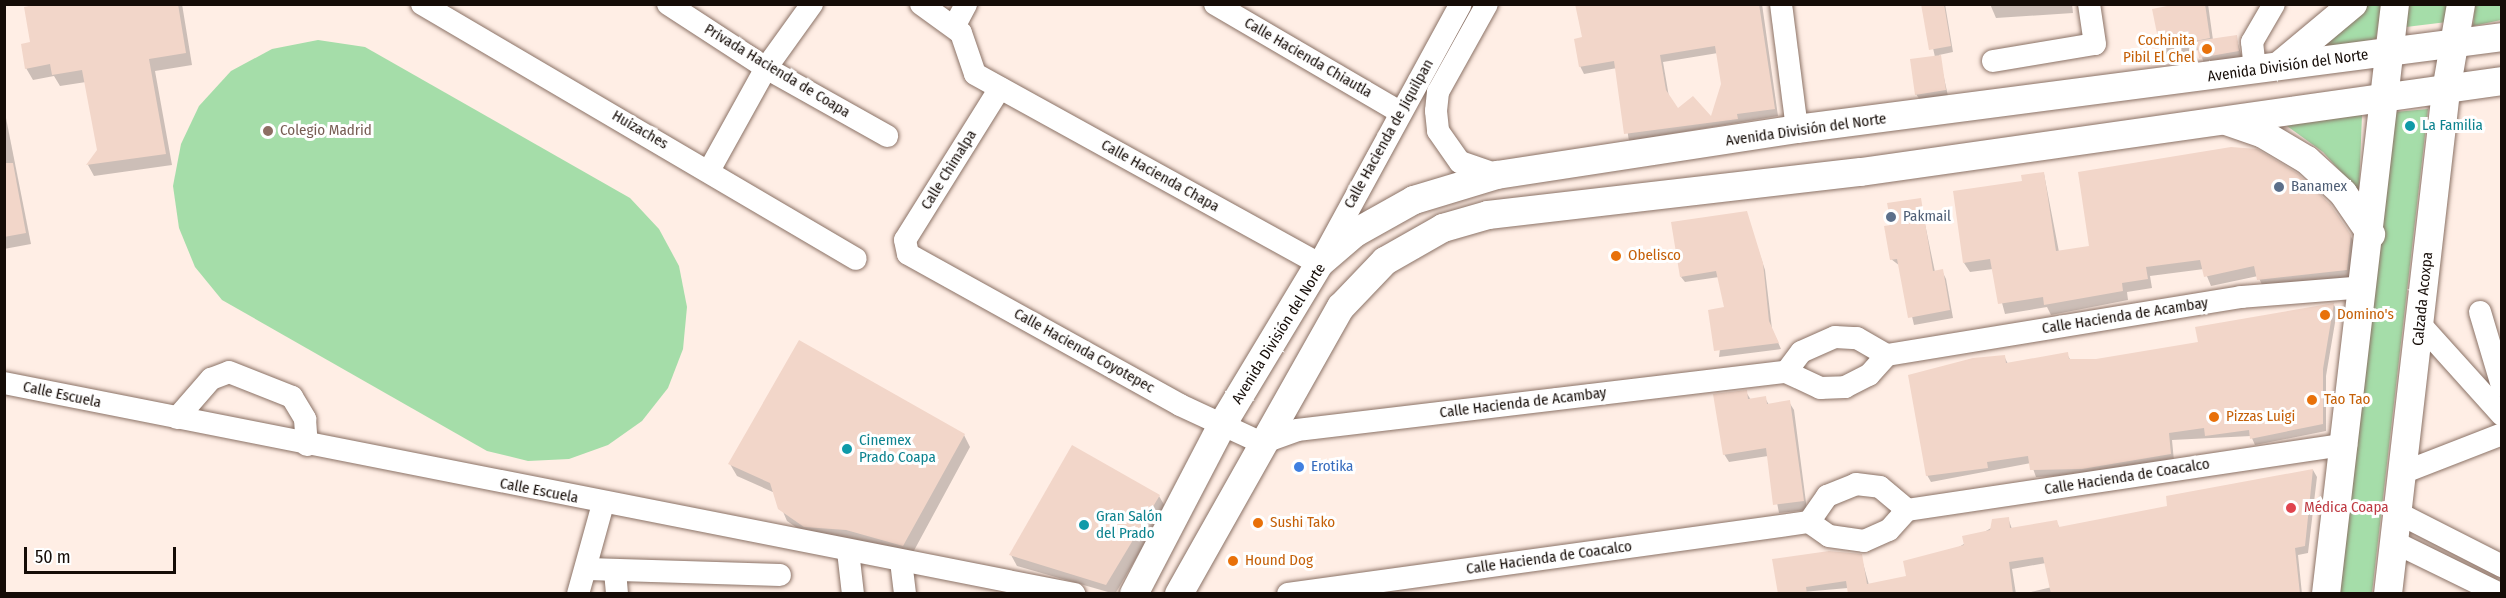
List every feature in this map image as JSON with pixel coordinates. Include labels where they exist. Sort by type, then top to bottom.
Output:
[{"type":"main road","points":[[2266,69],[2353,4]]},
{"type":"main road","points":[[2326,594],[2371,234],[2395,4]]},
{"type":"main road","name":"Calzada Acoxpa","points":[[2388,594],[2446,91],[2456,46],[2461,4]]},
{"type":"main road","name":"Avenida División del Norte","points":[[1134,594],[1222,425],[1319,264],[1385,214],[1497,175],[1797,129],[2165,85],[2389,52],[2456,46],[2502,37]]},
{"type":"main road","points":[[1179,594],[1262,443],[1341,307],[1369,275],[1412,243],[1488,215],[1722,188],[2172,127],[2215,119],[2446,91],[2502,81]]},
{"type":"main road","points":[[2165,85],[2156,108],[2172,127]]},
{"type":"main road","points":[[2129,89],[2145,110],[2136,132]]},
{"type":"main road","points":[[2215,119],[2264,134],[2307,160],[2343,193],[2371,234]]},
{"type":"main road","points":[[1714,143],[1707,166],[1722,188]]},
{"type":"main road","points":[[1686,147],[1700,168],[1691,191]]},
{"type":"street","name":"Huizaches","points":[[422,4],[710,169],[856,259]]},
{"type":"street","name":"Privada Hacienda de Coapa","points":[[668,4],[766,69],[887,136]]},
{"type":"street","points":[[710,169],[766,69],[812,4]]},
{"type":"street","points":[[921,4],[955,25],[966,4]]},
{"type":"street","name":"Calle Hacienda Chiautla","points":[[1215,4],[1400,112]]},
{"type":"street","name":"Calle Hacienda de Jiquilpan","points":[[1319,264],[1461,4]]},
{"type":"street","name":"Calle Hacienda de Jiquilpan","points":[[1487,4],[1438,92],[1436,111],[1438,131],[1460,162],[1497,175]]},
{"type":"street","points":[[1781,4],[1797,129]]},
{"type":"street","points":[[1993,61],[2095,44],[2089,4]]},
{"type":"street","points":[[2266,69],[2252,42],[2274,4]]},
{"type":"street","name":"Calle Hacienda Chapa","points":[[955,25],[975,74],[1319,264]]},
{"type":"street","name":"Calle Chimalpa","points":[[908,254],[904,240],[1000,88]]},
{"type":"street","name":"Calle Hacienda Coyotepec","points":[[908,254],[1222,425],[1262,443]]},
{"type":"street","name":"Calle Hacienda de Acambay","points":[[1887,355],[2241,297],[2364,287]]},
{"type":"street","points":[[2480,312],[2502,386]]},
{"type":"street","points":[[2420,324],[2502,415]]},
{"type":"street","points":[[1834,337],[1857,338],[1887,355],[1869,375],[1845,387],[1820,388],[1786,372],[1801,352],[1834,337]]},
{"type":"street","points":[[177,418],[212,379],[228,372],[292,397],[305,419],[307,445]]},
{"type":"street","name":"Calle Hacienda de Acambay","points":[[1262,443],[1297,430],[1786,372]]},
{"type":"street","name":"Calle Escuela","points":[[4,383],[603,504],[1074,594]]},
{"type":"street","points":[[2402,473],[2502,434]]},
{"type":"street","name":"Calle Hacienda de Coacalco","points":[[1907,510],[2346,444]]},
{"type":"street","points":[[1856,484],[1886,490],[1907,510],[1889,530],[1864,541],[1840,540],[1809,522],[1827,496],[1856,484]]},
{"type":"street","points":[[578,594],[588,569],[603,504]]},
{"type":"street","points":[[2398,513],[2502,566]]},
{"type":"street","name":"Calle Hacienda de Coacalco","points":[[1288,594],[1809,522]]},
{"type":"street","points":[[2394,542],[2500,594]]},
{"type":"street","points":[[848,551],[853,594]]},
{"type":"street","points":[[901,561],[905,594]]},
{"type":"street","points":[[588,569],[780,575]]},
{"type":"street","points":[[615,571],[617,594]]},
{"type":"green space","points":[[2359,5],[2382,5],[2376,39],[2322,49]]},
{"type":"green space","points":[[2408,5],[2448,5],[2447,22],[2406,27]]},
{"type":"green space","points":[[2475,5],[2501,5],[2501,20],[2473,26]]},
{"type":"green space","points":[[318,40],[365,47],[630,198],[659,229],[679,266],[687,307],[683,349],[668,388],[642,421],[608,445],[569,459],[528,461],[487,451],[222,300],[195,267],[179,228],[173,186],[181,144],[199,106],[231,71],[272,49]]},
{"type":"green space","points":[[2428,109],[2372,593],[2340,594],[2395,112]]},
{"type":"green space","points":[[2362,115],[2359,192],[2323,152],[2283,123]]},
{"type":"building","points":[[39,4],[178,4],[186,53],[149,59],[166,154],[86,165],[97,150],[82,70],[52,75],[50,64],[25,69],[21,44],[30,42],[24,7]]},
{"type":"building","points":[[1575,4],[1759,4],[1775,109],[1737,114],[1738,119],[1624,134],[1614,61],[1579,67],[1574,39],[1582,37]],"holes":[[[1715,46],[1721,84],[1711,116],[1693,96],[1678,108],[1666,90],[1660,55]]]},
{"type":"building","points":[[1921,4],[1944,4],[1951,46],[1929,50]]},
{"type":"building","points":[[2177,4],[2205,4],[2210,38],[2160,48],[2152,9]]},
{"type":"building","points":[[2237,35],[2239,51],[2199,58],[2196,41]]},
{"type":"building","points":[[1941,55],[1946,90],[1915,95],[1910,59]]},
{"type":"building","points":[[2231,147],[2257,149],[2297,173],[2330,204],[2351,235],[2347,270],[2257,280],[2254,266],[2204,277],[2200,260],[2146,267],[2148,279],[2122,283],[2123,291],[2044,305],[2043,297],[1998,304],[1990,259],[1963,263],[1953,191],[2022,181],[2021,175],[2044,172],[2056,251],[2089,246],[2078,172]]},
{"type":"building","points":[[4,163],[13,163],[26,233],[4,237]]},
{"type":"building","points":[[1921,198],[1933,271],[1943,269],[1950,310],[1908,318],[1897,259],[1890,260],[1884,226],[1891,225],[1887,203]]},
{"type":"building","points":[[1747,211],[1763,263],[1769,321],[1779,343],[1714,351],[1708,310],[1724,307],[1716,271],[1680,277],[1671,222]]},
{"type":"building","points":[[2334,303],[2323,369],[2323,424],[2250,439],[2249,430],[2205,436],[2204,428],[2169,433],[2171,454],[2082,469],[2030,470],[2028,456],[1987,462],[1988,468],[1926,476],[1908,375],[1973,358],[2005,355],[2006,363],[2068,352],[2069,359],[2096,359],[2198,342],[2195,327]]},
{"type":"building","name":"Cinemex Prado Coapa","points":[[799,340],[965,434],[903,546],[846,530],[804,527],[778,509],[770,483],[728,464]]},
{"type":"building","points":[[1747,390],[1748,399],[1766,396],[1767,404],[1790,400],[1804,501],[1773,505],[1766,448],[1723,455],[1713,394]]},
{"type":"building","name":"Gran Salón del Prado","points":[[1072,445],[1160,495],[1106,585],[1009,555]]},
{"type":"building","points":[[2313,469],[2305,546],[2295,548],[2300,594],[2051,594],[2043,557],[2009,562],[2013,594],[1848,594],[1846,581],[1806,587],[1807,594],[1778,594],[1772,559],[1829,551],[1862,554],[1867,584],[1906,576],[1903,561],[1964,545],[1962,536],[1990,530],[1992,519],[2009,517],[2010,528],[2057,520],[2059,527],[2167,506],[2166,496]]},
{"type":"place","name":"Cochinita Pibil El Chel","points":[[2207,49]]},
{"type":"place","name":"La Familia","points":[[2410,126]]},
{"type":"place","name":"Colegio Madrid","points":[[268,131]]},
{"type":"place","name":"Banamex","points":[[2279,187]]},
{"type":"place","name":"Pakmail","points":[[1891,217]]},
{"type":"place","name":"Obelisco","points":[[1616,256]]},
{"type":"place","name":"Domino's","points":[[2325,315]]},
{"type":"place","name":"Tao Tao","points":[[2312,400]]},
{"type":"place","name":"Pizzas Luigi","points":[[2214,417]]},
{"type":"place","name":"Cinemex Prado Coapa","points":[[847,449]]},
{"type":"place","name":"Erotika","points":[[1299,467]]},
{"type":"place","name":"Médica Coapa","points":[[2291,508]]},
{"type":"place","name":"Sushi Tako","points":[[1258,523]]},
{"type":"place","name":"Gran Salón del Prado","points":[[1084,525]]},
{"type":"place","name":"Hound Dog","points":[[1233,561]]}]
